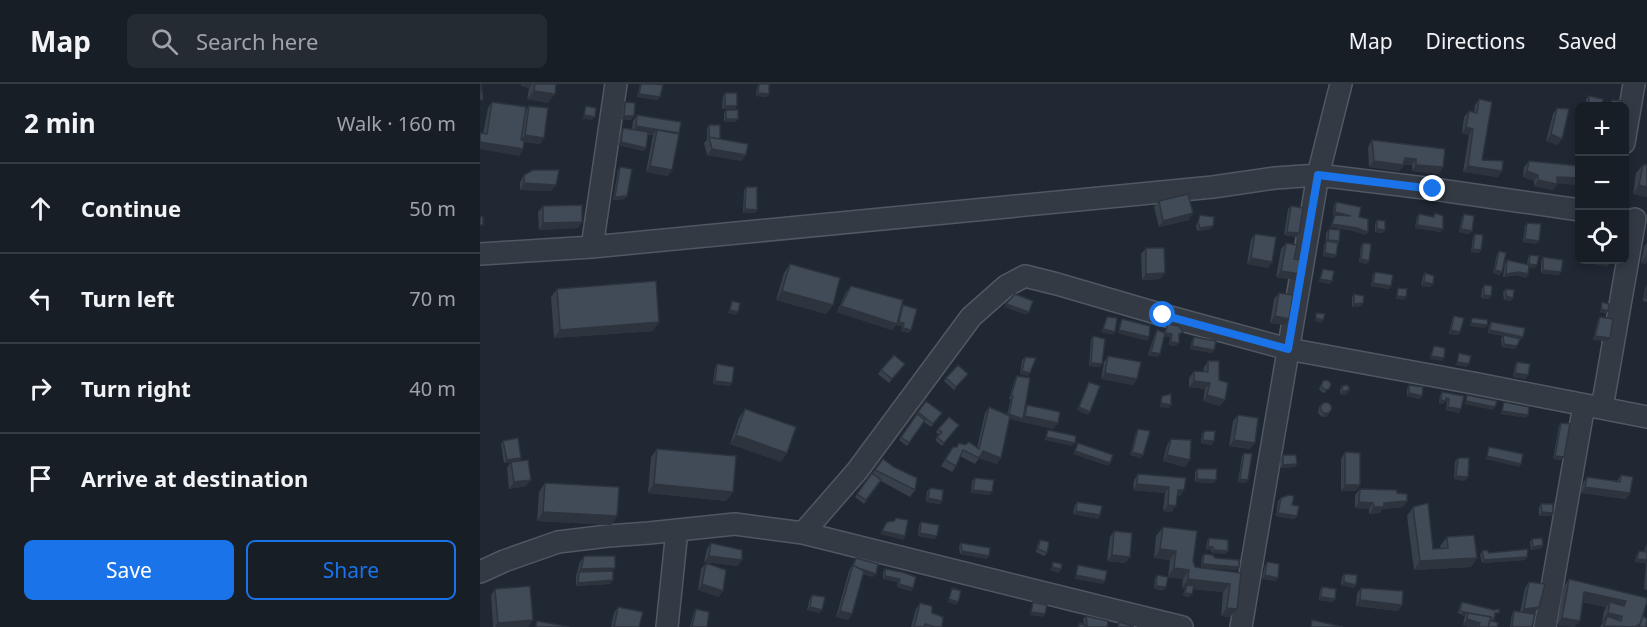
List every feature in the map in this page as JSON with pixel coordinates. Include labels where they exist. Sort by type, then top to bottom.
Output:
[{"type":"street","points":[[592,247],[616,84]]},
{"type":"street","points":[[1241,627],[1318,175],[1341,84]]},
{"type":"street","points":[[1629,114],[1634,84]]},
{"type":"street","points":[[480,254],[592,247],[1318,175],[1575,209]]},
{"type":"street","points":[[1545,627],[1636,219]]},
{"type":"street","points":[[803,533],[856,471],[971,317],[1006,286],[1025,276],[1288,349],[1647,417]]},
{"type":"street","points":[[480,572],[558,542],[735,524],[803,533],[1182,627]]},
{"type":"street","points":[[667,627],[677,530]]},
{"type":"building","points":[[481,84],[483,100],[480,100]]},
{"type":"building","points":[[535,84],[556,84],[555,94],[534,91]]},
{"type":"building","points":[[641,84],[663,85],[660,97],[639,94]]},
{"type":"building","points":[[759,84],[769,84],[769,94],[758,93]]},
{"type":"building","points":[[725,93],[737,93],[737,106],[725,106]]},
{"type":"building","points":[[1589,96],[1603,99],[1603,102],[1589,102]]},
{"type":"building","points":[[1479,99],[1492,102],[1482,160],[1503,161],[1502,171],[1468,166],[1473,129],[1466,127],[1469,111],[1477,113]]},
{"type":"building","points":[[492,102],[526,107],[521,140],[524,141],[523,149],[480,142],[480,133],[487,134]]},
{"type":"building","points":[[625,102],[635,103],[634,116],[624,116]]},
{"type":"building","points":[[529,106],[548,108],[544,138],[525,135]]},
{"type":"building","points":[[586,106],[596,108],[595,117],[584,115]]},
{"type":"building","points":[[1557,108],[1569,109],[1562,139],[1551,134]]},
{"type":"building","points":[[726,110],[738,110],[738,119],[726,119]]},
{"type":"building","points":[[637,115],[681,122],[679,133],[636,126]]},
{"type":"building","points":[[709,125],[720,125],[720,139],[709,137]]},
{"type":"building","points":[[623,128],[648,132],[646,148],[621,142]]},
{"type":"building","points":[[657,130],[679,134],[672,170],[650,166]]},
{"type":"building","points":[[709,137],[748,144],[746,155],[712,149]]},
{"type":"building","points":[[1372,140],[1445,149],[1443,167],[1416,165],[1416,159],[1405,158],[1403,165],[1374,161]]},
{"type":"building","points":[[1529,161],[1575,166],[1575,178],[1557,177],[1557,184],[1538,180],[1538,175],[1527,171]]},
{"type":"building","points":[[1643,165],[1647,165],[1647,187],[1639,185]]},
{"type":"building","points":[[620,167],[632,169],[627,196],[615,197]]},
{"type":"building","points":[[533,170],[559,170],[556,185],[524,183],[524,175]]},
{"type":"building","points":[[746,187],[757,187],[757,210],[745,209]]},
{"type":"building","points":[[1188,194],[1193,213],[1163,221],[1159,201]]},
{"type":"building","points":[[1336,202],[1361,207],[1359,217],[1368,219],[1368,232],[1332,224],[1335,215],[1351,216],[1335,212]]},
{"type":"building","points":[[582,205],[582,222],[543,223],[543,206]]},
{"type":"building","points":[[1291,206],[1303,208],[1299,233],[1287,232]]},
{"type":"building","points":[[1435,213],[1443,216],[1443,229],[1417,225],[1419,214],[1434,217]]},
{"type":"building","points":[[1464,214],[1474,216],[1472,231],[1461,229]]},
{"type":"building","points":[[1200,215],[1214,217],[1213,226],[1200,228],[1198,222]]},
{"type":"building","points":[[480,217],[483,217],[483,225],[480,225]]},
{"type":"building","points":[[1377,220],[1385,221],[1385,230],[1377,229]]},
{"type":"building","points":[[1527,223],[1541,224],[1539,241],[1525,239]]},
{"type":"building","points":[[1329,229],[1340,230],[1339,241],[1328,240]]},
{"type":"building","points":[[1255,234],[1276,237],[1272,262],[1251,258]]},
{"type":"building","points":[[1475,234],[1483,235],[1481,250],[1473,249]]},
{"type":"building","points":[[1326,241],[1338,243],[1336,255],[1325,253]]},
{"type":"building","points":[[1286,243],[1297,245],[1294,259],[1302,260],[1300,274],[1281,271]]},
{"type":"building","points":[[1363,243],[1371,244],[1369,261],[1361,259]]},
{"type":"building","points":[[1146,248],[1164,248],[1165,273],[1146,274]]},
{"type":"building","points":[[1499,251],[1506,253],[1502,272],[1495,270]]},
{"type":"building","points":[[1530,255],[1539,256],[1537,265],[1529,264]]},
{"type":"building","points":[[1543,257],[1563,260],[1561,272],[1543,270]]},
{"type":"building","points":[[1507,260],[1529,265],[1528,274],[1519,272],[1506,274]]},
{"type":"building","points":[[790,264],[840,278],[833,305],[782,291]]},
{"type":"building","points":[[1323,269],[1334,271],[1332,281],[1320,279]]},
{"type":"building","points":[[1375,272],[1393,275],[1391,286],[1373,283]]},
{"type":"building","points":[[1425,273],[1434,276],[1433,284],[1424,282]]},
{"type":"building","points":[[656,281],[659,322],[560,330],[557,289]]},
{"type":"building","points":[[1484,285],[1492,286],[1491,296],[1484,295]]},
{"type":"building","points":[[851,286],[903,300],[897,324],[841,306]]},
{"type":"building","points":[[1398,288],[1407,289],[1406,297],[1397,296]]},
{"type":"building","points":[[1506,289],[1514,290],[1513,298],[1506,296]]},
{"type":"building","points":[[1279,293],[1293,295],[1289,319],[1275,316]]},
{"type":"building","points":[[1015,294],[1033,301],[1029,312],[1006,304]]},
{"type":"building","points":[[1354,294],[1364,296],[1363,303],[1354,304]]},
{"type":"building","points":[[732,301],[740,303],[738,312],[730,310]]},
{"type":"building","points":[[1602,302],[1609,304],[1608,311],[1601,309]]},
{"type":"building","points":[[903,305],[917,309],[911,330],[903,328],[904,323],[899,322]]},
{"type":"building","points":[[1316,313],[1325,314],[1323,320],[1316,318]]},
{"type":"building","points":[[1454,316],[1464,318],[1460,332],[1451,330]]},
{"type":"building","points":[[1107,317],[1117,318],[1115,332],[1103,329]]},
{"type":"building","points":[[1600,317],[1613,319],[1610,338],[1595,336]]},
{"type":"building","points":[[1472,318],[1488,320],[1487,325],[1471,323]]},
{"type":"building","points":[[1122,319],[1150,326],[1149,337],[1119,330]]},
{"type":"building","points":[[1491,322],[1525,328],[1523,337],[1490,330]]},
{"type":"building","points":[[1168,324],[1179,326],[1183,332],[1179,334],[1179,343],[1171,342],[1172,334],[1165,333]]},
{"type":"building","points":[[1157,330],[1165,333],[1160,354],[1151,352]]},
{"type":"building","points":[[1503,335],[1520,339],[1517,346],[1504,344]]},
{"type":"building","points":[[1093,336],[1105,339],[1102,364],[1091,363]]},
{"type":"building","points":[[1194,337],[1216,341],[1214,350],[1192,346]]},
{"type":"building","points":[[1434,346],[1445,348],[1444,358],[1431,356]]},
{"type":"building","points":[[1459,353],[1471,356],[1469,364],[1457,362]]},
{"type":"building","points":[[894,355],[905,364],[892,379],[881,370]]},
{"type":"building","points":[[1108,356],[1141,362],[1137,379],[1105,373]]},
{"type":"building","points":[[1025,357],[1036,358],[1030,373],[1022,371]]},
{"type":"building","points":[[1208,361],[1219,361],[1219,380],[1228,383],[1225,400],[1207,395],[1210,383],[1194,381],[1194,371],[1208,372]]},
{"type":"building","points":[[1517,362],[1530,364],[1528,375],[1515,373]]},
{"type":"building","points":[[717,364],[734,367],[732,383],[715,381]]},
{"type":"building","points":[[958,365],[968,374],[956,387],[946,378]]},
{"type":"building","points":[[1017,376],[1030,378],[1023,419],[1009,414]]},
{"type":"building","points":[[1326,380],[1331,385],[1325,390],[1321,386]]},
{"type":"building","points":[[1089,382],[1100,386],[1090,412],[1079,407]]},
{"type":"building","points":[[1347,385],[1349,390],[1343,392],[1342,386]]},
{"type":"building","points":[[1409,385],[1423,387],[1422,396],[1409,393]]},
{"type":"building","points":[[1442,392],[1464,396],[1461,409],[1448,407],[1449,399],[1441,400]]},
{"type":"building","points":[[1171,394],[1171,405],[1161,403],[1162,396]]},
{"type":"building","points":[[1467,395],[1497,401],[1495,407],[1466,401]]},
{"type":"building","points":[[926,401],[942,413],[933,424],[918,412]]},
{"type":"building","points":[[1326,402],[1332,408],[1326,414],[1320,408]]},
{"type":"building","points":[[1504,402],[1529,407],[1528,415],[1502,411]]},
{"type":"building","points":[[1027,405],[1060,412],[1058,423],[1025,416]]},
{"type":"building","points":[[989,407],[1010,416],[1001,458],[983,451],[979,458],[963,450],[956,466],[945,460],[953,447],[957,447],[959,443],[965,445],[969,442],[979,449]]},
{"type":"building","points":[[745,409],[796,427],[787,453],[736,435]]},
{"type":"building","points":[[917,414],[925,420],[909,443],[901,437]]},
{"type":"building","points":[[1238,415],[1258,418],[1255,443],[1234,440]]},
{"type":"building","points":[[949,417],[959,425],[944,443],[937,437],[942,432],[938,429]]},
{"type":"building","points":[[1561,423],[1570,424],[1564,457],[1555,456]]},
{"type":"building","points":[[1138,429],[1150,431],[1143,455],[1132,452]]},
{"type":"building","points":[[1048,430],[1076,436],[1075,443],[1046,437]]},
{"type":"building","points":[[1204,431],[1215,431],[1214,441],[1203,440]]},
{"type":"building","points":[[518,438],[521,458],[507,460],[503,441]]},
{"type":"building","points":[[1171,439],[1191,440],[1190,460],[1167,455]]},
{"type":"building","points":[[1078,443],[1113,455],[1110,463],[1075,451]]},
{"type":"building","points":[[1489,447],[1523,454],[1521,464],[1487,456]]},
{"type":"building","points":[[657,449],[736,456],[733,492],[654,484]]},
{"type":"building","points":[[1345,452],[1360,453],[1360,485],[1345,485]]},
{"type":"building","points":[[1244,453],[1252,454],[1248,480],[1240,479]]},
{"type":"building","points":[[1283,455],[1296,455],[1297,464],[1283,465]]},
{"type":"building","points":[[1458,458],[1469,458],[1468,477],[1456,476]]},
{"type":"building","points":[[883,459],[917,478],[915,490],[875,470]]},
{"type":"building","points":[[528,460],[531,480],[514,482],[511,462]]},
{"type":"building","points":[[1197,469],[1217,469],[1216,480],[1197,479]]},
{"type":"building","points":[[872,473],[881,480],[866,500],[857,494]]},
{"type":"building","points":[[1138,474],[1186,478],[1184,490],[1178,490],[1176,506],[1168,505],[1169,487],[1137,484]]},
{"type":"building","points":[[1621,475],[1633,477],[1630,493],[1585,487],[1587,477],[1620,482]]},
{"type":"building","points":[[975,478],[994,480],[992,492],[973,490]]},
{"type":"building","points":[[545,483],[619,487],[617,516],[543,512]]},
{"type":"building","points":[[930,488],[943,490],[942,501],[928,498]]},
{"type":"building","points":[[1360,489],[1397,490],[1397,493],[1407,494],[1407,501],[1384,503],[1384,507],[1374,507],[1373,503],[1359,502]]},
{"type":"building","points":[[1294,496],[1292,505],[1299,506],[1297,516],[1278,513],[1281,498]]},
{"type":"building","points":[[1077,502],[1102,506],[1100,515],[1076,511]]},
{"type":"building","points":[[1428,503],[1433,549],[1448,548],[1447,537],[1474,535],[1477,558],[1420,561],[1413,507]]},
{"type":"building","points":[[1541,504],[1553,504],[1553,513],[1542,512]]},
{"type":"building","points":[[896,518],[908,520],[905,536],[882,531],[887,522],[894,521]]},
{"type":"building","points":[[921,522],[939,525],[937,536],[920,533]]},
{"type":"building","points":[[1163,527],[1197,531],[1193,561],[1195,567],[1241,573],[1237,609],[1227,608],[1230,584],[1188,579],[1189,570],[1174,568],[1176,551],[1160,549]]},
{"type":"building","points":[[1114,531],[1132,533],[1130,557],[1112,555]]},
{"type":"building","points":[[1209,538],[1228,540],[1228,551],[1208,547]]},
{"type":"building","points":[[1542,538],[1543,545],[1533,547],[1532,539]]},
{"type":"building","points":[[1040,540],[1049,542],[1047,553],[1038,549]]},
{"type":"building","points":[[711,543],[742,550],[742,560],[709,556]]},
{"type":"building","points":[[961,543],[990,548],[989,556],[962,551]]},
{"type":"building","points":[[1647,544],[1647,560],[1637,559],[1639,551],[1646,552]]},
{"type":"building","points":[[1528,549],[1527,557],[1484,560],[1482,551],[1487,550],[1489,553]]},
{"type":"building","points":[[1204,554],[1213,555],[1215,558],[1239,560],[1239,567],[1203,564]]},
{"type":"building","points":[[584,556],[615,556],[615,568],[581,569]]},
{"type":"building","points":[[856,558],[878,564],[876,574],[853,565]]},
{"type":"building","points":[[1053,562],[1062,564],[1061,569],[1052,567]]},
{"type":"building","points":[[1267,562],[1279,564],[1278,578],[1265,575]]},
{"type":"building","points":[[706,563],[726,570],[723,591],[702,584]]},
{"type":"building","points":[[853,565],[864,571],[852,614],[840,611]]},
{"type":"building","points":[[1078,565],[1107,571],[1105,581],[1076,575]]},
{"type":"building","points":[[885,569],[916,577],[913,588],[899,584],[900,579],[885,576]]},
{"type":"building","points":[[613,571],[613,580],[578,583],[579,572]]},
{"type":"building","points":[[1344,574],[1357,575],[1356,585],[1344,582]]},
{"type":"building","points":[[1157,575],[1168,577],[1166,587],[1156,586]]},
{"type":"building","points":[[1569,579],[1647,598],[1640,624],[1635,627],[1604,626],[1607,616],[1621,621],[1622,616],[1608,613],[1610,602],[1624,606],[1626,601],[1584,592],[1580,621],[1562,618]]},
{"type":"building","points":[[1529,582],[1545,584],[1539,607],[1524,609]]},
{"type":"building","points":[[1187,585],[1194,586],[1192,594],[1185,593]]},
{"type":"building","points":[[530,586],[533,620],[498,623],[495,589]]},
{"type":"building","points":[[1322,587],[1336,589],[1335,599],[1321,597]]},
{"type":"building","points":[[952,588],[961,591],[958,602],[949,599]]},
{"type":"building","points":[[1361,588],[1403,591],[1402,605],[1360,600]]},
{"type":"building","points":[[812,595],[825,597],[822,610],[810,607]]},
{"type":"building","points":[[1033,602],[1047,605],[1045,614],[1031,612]]},
{"type":"building","points":[[1462,602],[1494,610],[1499,609],[1499,613],[1495,613],[1494,619],[1463,612],[1460,610]]},
{"type":"building","points":[[920,603],[932,606],[932,613],[943,617],[942,627],[925,624],[924,627],[914,627]]},
{"type":"building","points":[[618,607],[643,612],[639,627],[614,627]]},
{"type":"building","points":[[696,609],[709,612],[707,627],[692,627]]},
{"type":"building","points":[[1514,611],[1535,614],[1532,627],[1512,627]]},
{"type":"building","points":[[1468,613],[1491,617],[1488,627],[1479,627],[1480,623],[1467,619]]},
{"type":"building","points":[[1086,616],[1108,621],[1107,627],[1078,627],[1080,623],[1087,626]]},
{"type":"building","points":[[1643,616],[1647,619],[1646,627],[1639,627]]},
{"type":"building","points":[[1312,620],[1343,627],[1311,627]]},
{"type":"building","points":[[1490,620],[1498,623],[1497,627],[1488,627]]},
{"type":"building","points":[[537,621],[570,627],[536,627]]},
{"type":"building","points":[[1119,622],[1133,626],[1133,627],[1118,627]]},
{"type":"route","points":[[1163,315],[1288,349],[1318,175],[1433,189]]}]
